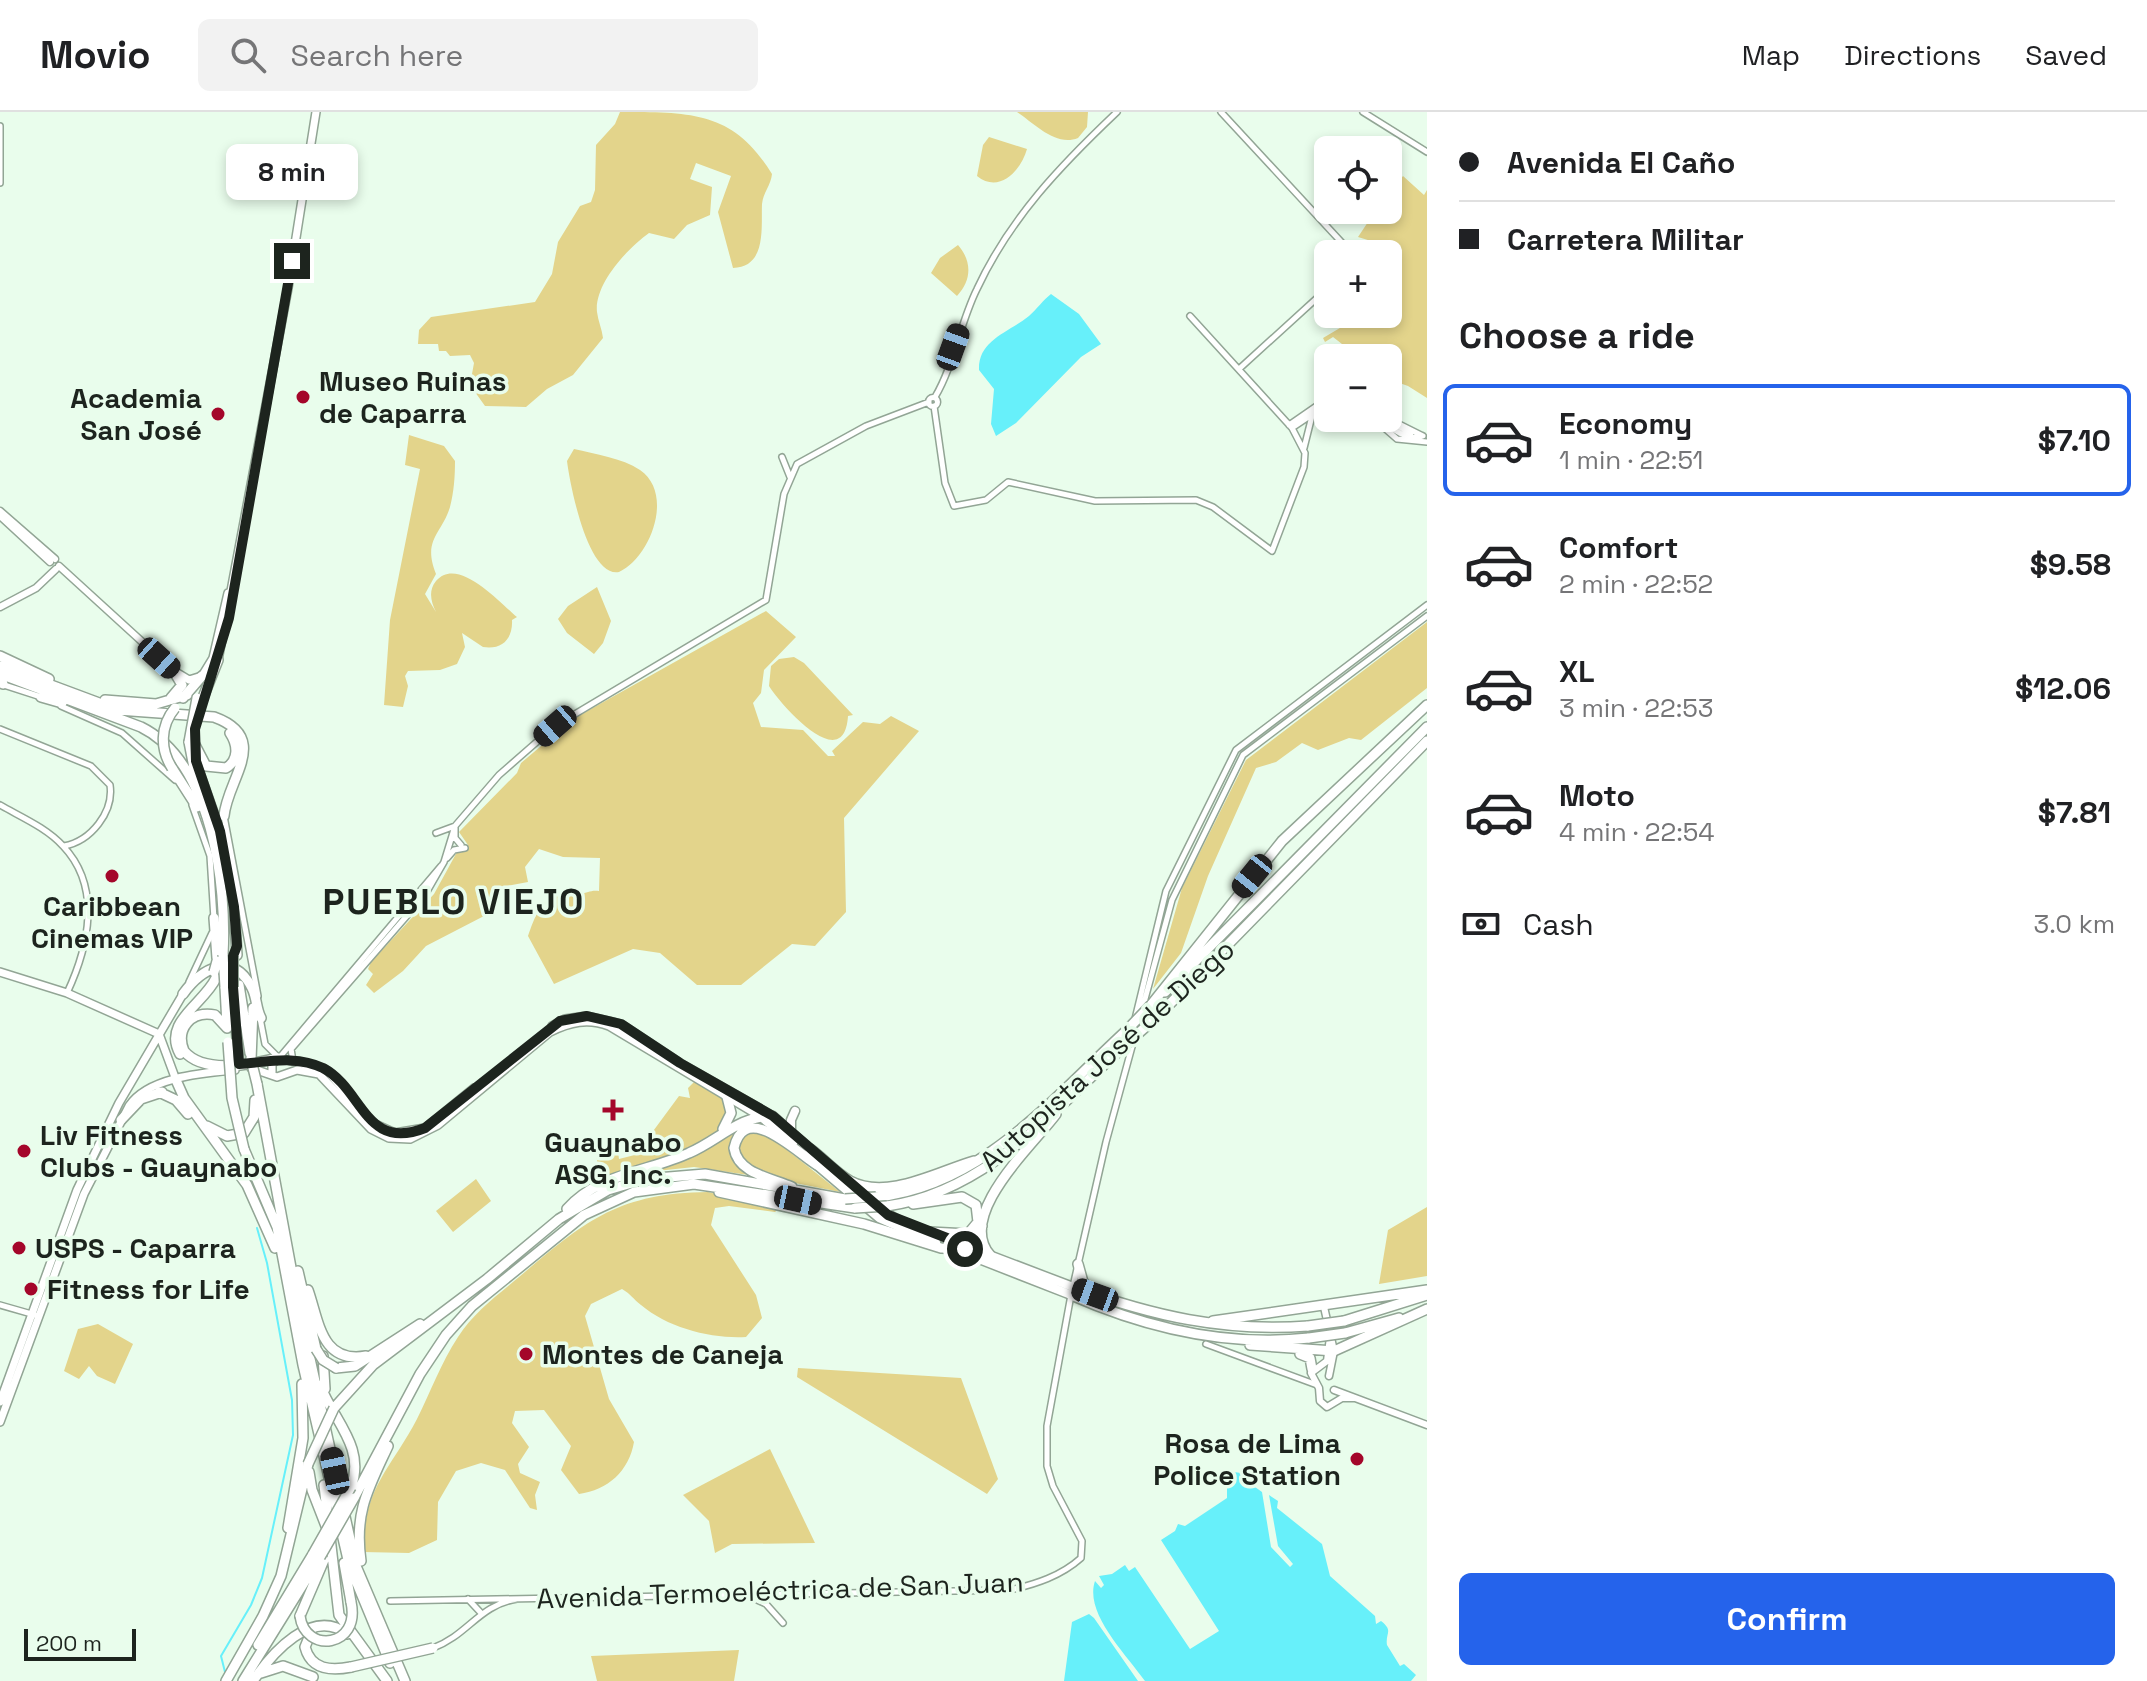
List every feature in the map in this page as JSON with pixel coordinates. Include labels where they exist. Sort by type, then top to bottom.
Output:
[{"type":"highway","points":[[210,856],[199,813],[172,768],[163,739],[165,723],[175,708],[195,698],[216,659]]},
{"type":"highway","points":[[1,660],[4,679]]},
{"type":"highway","points":[[1,660],[71,693],[129,713],[224,721],[239,737],[245,754],[224,816]]},
{"type":"highway","points":[[156,704],[172,698],[181,689],[180,679],[173,670]]},
{"type":"highway","points":[[202,676],[195,698],[192,768],[219,847],[227,894],[229,955]]},
{"type":"highway","points":[[4,679],[114,702],[156,704],[195,698]]},
{"type":"highway","points":[[4,679],[134,724],[170,747],[194,788],[211,833],[229,955]]},
{"type":"highway","points":[[41,697],[134,724]]},
{"type":"highway","name":"Autopista José de Diego","points":[[1151,1005],[1282,841],[1427,705]]},
{"type":"highway","points":[[111,715],[201,719],[215,723],[230,732],[236,746],[234,760],[222,769],[209,768],[192,743]]},
{"type":"highway","name":"Autopista José de Diego","points":[[226,1681],[269,1605],[288,1552],[308,1464],[334,1408],[373,1365],[559,1219],[608,1190],[669,1175],[717,1176],[845,1199],[876,1197],[931,1186],[985,1158],[1126,1031],[1210,950],[1427,727]]},
{"type":"highway","points":[[220,831],[223,798],[241,755],[239,737]]},
{"type":"highway","name":"Autopista José de Diego","points":[[248,1680],[354,1498],[420,1374],[446,1335],[472,1306],[570,1224],[634,1192],[680,1185],[714,1185],[855,1208],[901,1204],[970,1179],[1007,1153],[1159,1015],[1427,741]]},
{"type":"highway","points":[[192,743],[199,773],[220,831],[234,907],[229,955],[196,1005],[177,1024],[174,1037],[177,1049],[192,1065],[226,1071]]},
{"type":"highway","points":[[214,918],[238,984],[257,1084],[258,1108],[324,1397],[352,1444],[356,1468],[351,1487],[319,1557],[300,1616],[302,1626],[312,1636],[332,1640],[343,1636],[351,1626],[351,1602],[343,1558],[345,1548]]},
{"type":"highway","points":[[183,994],[202,972],[214,967],[229,968],[261,1018]]},
{"type":"highway","points":[[238,984],[227,1028],[232,1098],[244,1149],[277,1227],[323,1456],[356,1586],[402,1681]]},
{"type":"highway","points":[[238,984],[239,1064]]},
{"type":"highway","points":[[227,1028],[215,1015],[197,1015],[183,1028],[182,1046],[188,1056],[199,1062],[239,1064],[279,1058]]},
{"type":"highway","points":[[176,1080],[184,1098],[237,1170],[268,1226],[288,1288]]},
{"type":"highway","points":[[121,1120],[137,1102],[159,1092],[184,1098]]},
{"type":"highway","points":[[159,1092],[183,1107],[237,1170]]},
{"type":"highway","points":[[970,1247],[1008,1170],[1071,1095]]},
{"type":"highway","points":[[715,1137],[729,1120],[727,1097]]},
{"type":"highway","points":[[193,1111],[210,1129],[232,1136],[250,1126],[258,1108]]},
{"type":"highway","points":[[792,1133],[791,1120],[795,1111]]},
{"type":"highway","points":[[559,1219],[575,1200],[588,1192],[631,1172],[688,1154],[741,1122],[773,1116],[877,1207],[1127,1317],[1209,1340],[1331,1352],[1427,1309]]},
{"type":"highway","points":[[761,1117],[879,1218],[949,1248],[970,1247]]},
{"type":"highway","points":[[802,1192],[745,1167],[735,1155],[736,1139],[747,1128],[764,1129],[817,1165]]},
{"type":"highway","points":[[810,1149],[849,1181],[873,1187],[922,1179],[985,1158]]},
{"type":"highway","points":[[680,1185],[864,1224],[949,1248],[1072,1291],[1192,1323],[1258,1329],[1308,1326],[1344,1321],[1427,1293]]},
{"type":"highway","points":[[901,1204],[921,1205],[962,1197],[978,1208],[978,1222],[968,1234],[930,1232]]},
{"type":"highway","points":[[982,1226],[981,1243],[990,1255]]},
{"type":"highway","points":[[287,1238],[316,1349],[323,1360],[336,1368],[355,1366],[418,1324],[438,1317]]},
{"type":"highway","points":[[287,1238],[311,1368],[364,1588],[402,1681]]},
{"type":"highway","points":[[1078,1264],[1083,1282],[1095,1295]]},
{"type":"highway","points":[[324,1397],[324,1358],[307,1286],[327,1344],[346,1357],[373,1355]]},
{"type":"highway","points":[[1192,1323],[1427,1293]]},
{"type":"highway","points":[[1209,1340],[1309,1338],[1345,1333],[1427,1309]]},
{"type":"highway","points":[[1278,1349],[1306,1355],[1315,1369]]},
{"type":"highway","points":[[288,1552],[287,1533],[303,1438],[303,1365]]},
{"type":"highway","points":[[364,1588],[357,1534],[360,1511],[420,1374]]},
{"type":"highway","points":[[323,1456],[321,1467],[332,1540],[337,1609],[355,1641],[383,1678]]},
{"type":"highway","points":[[308,1464],[312,1490],[332,1540]]},
{"type":"highway","points":[[248,1680],[289,1643],[315,1626],[330,1625],[355,1641]]},
{"type":"highway","points":[[330,1625],[316,1628],[308,1635],[306,1653],[323,1668],[351,1667],[433,1648]]},
{"type":"highway","points":[[248,1680],[277,1666],[299,1669],[313,1677],[306,1668],[286,1659],[284,1652],[289,1643]]},
{"type":"main road","points":[[0,514],[173,670],[189,680],[202,676],[216,659],[243,529],[316,112]]},
{"type":"main road","points":[[0,605],[34,585],[54,564]]},
{"type":"main road","points":[[0,972],[67,993],[159,1034],[176,1080]]},
{"type":"main road","points":[[0,1422],[87,1169],[183,994]]},
{"type":"main road","points":[[272,1075],[272,1064],[279,1058],[325,1069],[373,1123],[390,1132],[405,1133],[425,1128],[555,1024],[574,1017],[594,1017],[621,1024],[680,1063],[773,1116]]},
{"type":"main road","points":[[0,1402],[84,1194],[121,1120],[138,1094],[176,1080],[226,1071],[257,1068],[280,1077],[297,1070],[319,1074],[371,1129],[389,1138],[410,1139],[438,1125],[550,1032],[587,1021],[609,1026],[761,1117]]},
{"type":"main road","points":[[1324,1307],[1331,1352],[1329,1386],[1427,1425]]},
{"type":"main road","points":[[1315,1369],[1327,1361],[1331,1352]]},
{"type":"main road","points":[[1315,1369],[1329,1376]]},
{"type":"main road","points":[[1315,1369],[1321,1404],[1331,1406],[1337,1400],[1355,1398]]},
{"type":"main road","points":[[1334,1390],[1337,1400]]},
{"type":"street","points":[[932,400],[963,321],[996,253],[1028,204],[1066,160],[1117,112]]},
{"type":"street","points":[[1221,112],[1339,240]]},
{"type":"street","points":[[1363,112],[1427,152]]},
{"type":"street","points":[[0,126],[0,183]]},
{"type":"street","points":[[1239,369],[1314,301]]},
{"type":"street","points":[[1190,316],[1291,426],[1304,449]]},
{"type":"street","points":[[293,1062],[291,1049],[425,895],[444,862],[455,826],[499,775],[555,726],[766,600],[786,488],[797,464],[866,426],[932,400],[938,402],[934,406],[945,483],[954,506],[986,500],[1008,482],[1095,501],[1187,499],[1213,507],[1272,551],[1304,467],[1307,423],[1314,412]]},
{"type":"street","points":[[1291,426],[1314,410]]},
{"type":"street","points":[[1291,426],[1314,412]]},
{"type":"street","points":[[1389,432],[1397,439],[1426,438]]},
{"type":"street","points":[[1402,432],[1426,438]]},
{"type":"street","points":[[782,457],[790,478]]},
{"type":"street","points":[[1072,1291],[1164,898],[1231,758],[1255,734],[1427,605]]},
{"type":"street","points":[[1128,1059],[1172,900],[1238,762],[1254,745],[1427,616]]},
{"type":"street","points":[[4,679],[106,725],[154,758],[176,781],[193,807],[210,856],[214,918],[205,953],[183,994]]},
{"type":"street","points":[[0,729],[91,766],[106,780],[111,798],[109,810],[75,844],[70,854]]},
{"type":"street","points":[[0,805],[63,846],[87,888],[89,912],[80,961],[67,993]]},
{"type":"street","points":[[224,816],[238,984]]},
{"type":"street","points":[[436,833],[455,826]]},
{"type":"street","points":[[261,1018],[265,1044],[279,1058],[454,850],[463,846],[455,838],[455,826]]},
{"type":"street","points":[[63,846],[75,844]]},
{"type":"street","name":"Avenida Termoeléctrica de San Juan","points":[[390,1601],[1010,1590],[1037,1584],[1071,1567],[1081,1558],[1082,1541],[1053,1486],[1045,1446],[1072,1291]]},
{"type":"street","points":[[0,1305],[36,1315]]},
{"type":"street","points":[[1209,1340],[1317,1385]]},
{"type":"street","points":[[1294,1377],[1315,1369]]},
{"type":"street","points":[[742,1594],[766,1604],[783,1623]]},
{"type":"street","points":[[433,1648],[450,1642],[495,1602],[526,1597]]},
{"type":"street","points":[[468,1599],[481,1613]]},
{"type":"shaded area","points":[[620,112],[669,113],[709,120],[742,138],[758,154],[772,174],[763,200],[757,253],[744,266],[733,268],[718,212],[731,176],[696,163],[690,179],[712,187],[710,215],[687,225],[674,239],[649,233],[623,257],[607,279],[598,301],[597,312],[603,338],[573,375],[547,389],[526,407],[485,406],[470,385],[474,363],[470,355],[450,356],[446,351],[439,351],[438,344],[418,344],[419,330],[431,317],[535,302],[552,274],[558,242],[580,206],[591,202],[595,190],[596,145],[615,124]]},
{"type":"shaded area","points":[[1017,112],[1088,112],[1087,127],[1078,138],[1062,139],[1046,133]]},
{"type":"shaded area","points":[[989,137],[1027,149],[1020,165],[1001,181],[985,181],[977,176],[983,145]]},
{"type":"shaded area","points":[[1402,177],[1424,195],[1427,190],[1427,398],[1402,384],[1402,344],[1342,344],[1333,337],[1325,342],[1323,338],[1340,328],[1402,328],[1402,240],[1358,237],[1367,224],[1402,224]]},
{"type":"shaded area","points":[[958,245],[966,257],[968,277],[957,296],[931,273],[940,258]]},
{"type":"shaded area","points":[[409,435],[444,446],[455,461],[450,507],[432,545],[436,574],[425,594],[436,612],[431,596],[433,585],[445,575],[456,574],[478,584],[517,617],[512,620],[511,633],[501,645],[483,647],[462,633],[465,647],[457,664],[440,670],[408,671],[403,707],[384,705],[390,620],[420,469],[405,465]]},
{"type":"shaded area","points":[[574,449],[633,466],[650,481],[656,494],[657,509],[648,540],[640,554],[619,572],[608,570],[598,561],[582,528],[567,461]]},
{"type":"shaded area","points":[[597,587],[611,621],[603,643],[594,654],[567,633],[558,619],[568,606]]},
{"type":"shaded area","points":[[766,611],[796,637],[764,670],[761,693],[753,703],[761,727],[803,730],[828,756],[835,756],[832,751],[863,722],[880,724],[891,716],[919,731],[844,818],[846,912],[815,946],[792,944],[741,985],[697,985],[660,953],[633,949],[554,984],[528,936],[530,929],[539,910],[555,895],[599,891],[600,858],[563,857],[539,849],[525,867],[528,882],[496,888],[496,903],[484,916],[426,946],[403,971],[374,993],[366,985],[373,974],[368,969],[371,962],[434,894],[457,852],[465,850],[468,845],[459,832],[517,773],[521,763],[573,719]]},
{"type":"shaded area","points":[[1427,622],[1427,688],[1361,740],[1349,738],[1318,750],[1302,743],[1276,762],[1256,768],[1208,876],[1181,953],[1153,989],[1182,888],[1246,760]]},
{"type":"shaded area","points":[[794,657],[804,663],[853,715],[848,716],[844,733],[836,740],[811,731],[785,707],[769,686],[771,666],[779,659]]},
{"type":"shaded area","points":[[694,1082],[723,1099],[729,1109],[720,1131],[699,1146],[608,1180],[601,1178],[596,1155],[618,1152],[619,1159],[674,1145],[671,1135],[653,1142],[648,1138],[679,1096],[690,1098],[688,1088]]},
{"type":"shaded area","points":[[758,1121],[780,1135],[754,1125],[733,1144],[755,1176],[694,1167],[638,1173],[688,1158],[737,1127]]},
{"type":"shaded area","points":[[762,1130],[840,1192],[780,1180],[740,1161],[738,1141],[745,1133]]},
{"type":"shaded area","points":[[476,1179],[491,1201],[453,1232],[436,1211]]},
{"type":"shaded area","points":[[708,1192],[778,1209],[775,1212],[729,1206],[715,1208],[711,1225],[756,1295],[762,1318],[746,1337],[719,1336],[664,1320],[622,1289],[591,1304],[585,1316],[609,1399],[634,1442],[627,1462],[616,1477],[599,1488],[579,1494],[561,1470],[571,1446],[544,1410],[515,1411],[512,1423],[529,1447],[518,1464],[520,1473],[540,1482],[535,1495],[537,1510],[530,1508],[505,1470],[481,1463],[456,1471],[438,1502],[437,1540],[409,1553],[363,1552],[364,1530],[373,1495],[417,1419],[452,1347],[478,1312],[564,1240],[604,1214],[650,1198]]},
{"type":"shaded area","points":[[1427,1207],[1427,1276],[1379,1284],[1388,1230]]},
{"type":"shaded area","points":[[98,1324],[133,1344],[115,1384],[97,1376],[89,1366],[79,1379],[64,1371],[78,1329]]},
{"type":"shaded area","points":[[798,1368],[961,1378],[998,1479],[987,1494],[797,1377]]},
{"type":"shaded area","points":[[770,1449],[815,1543],[732,1544],[715,1553],[709,1521],[683,1495]]},
{"type":"shaded area","points":[[739,1650],[734,1681],[597,1681],[591,1656]]},
{"type":"water","points":[[1051,294],[1079,314],[1101,344],[1081,357],[1016,423],[996,436],[991,424],[994,389],[979,370],[983,351],[996,338],[1029,316]]},
{"type":"water","points":[[1227,1471],[1255,1475],[1255,1487],[1262,1492],[1271,1547],[1290,1567],[1293,1564],[1278,1546],[1269,1495],[1278,1501],[1277,1508],[1322,1544],[1330,1576],[1375,1616],[1376,1624],[1381,1621],[1387,1627],[1387,1645],[1400,1666],[1404,1664],[1416,1675],[1411,1681],[1145,1681],[1101,1620],[1093,1593],[1095,1581],[1101,1588],[1104,1585],[1099,1576],[1112,1574],[1125,1565],[1129,1571],[1135,1567],[1190,1649],[1219,1631],[1161,1540],[1175,1531],[1178,1524],[1185,1526],[1227,1498]]},
{"type":"water","points":[[1089,1614],[1138,1681],[1064,1681],[1072,1622]]},
{"type":"waterway","points":[[226,1676],[221,1656],[251,1605],[262,1578],[293,1435],[292,1400],[267,1263],[257,1228]]},
{"type":"place","name":"Museo Ruinas de Caparra","points":[[303,397]]},
{"type":"place","name":"Academia San José","points":[[218,414]]},
{"type":"place","name":"Caribbean Cinemas VIP","points":[[112,876]]},
{"type":"place","name":"Guaynabo ASG, Inc.","points":[[613,1110]]},
{"type":"place","name":"Liv Fitness Clubs - Guaynabo","points":[[24,1151]]},
{"type":"place","name":"USPS - Caparra","points":[[19,1248]]},
{"type":"place","name":"Fitness for Life","points":[[31,1289]]},
{"type":"place","name":"Montes de Caneja","points":[[526,1354]]},
{"type":"place","name":"Rosa de Lima Police Station","points":[[1357,1459]]},
{"type":"district","name":"PUEBLO VIEJO","points":[[454,901]]},
{"type":"route","points":[[292,261],[229,618],[218,660],[199,709],[194,743],[199,773],[220,831],[234,907],[237,946],[233,956],[233,987],[239,1064],[283,1058],[321,1067],[336,1079],[373,1123],[390,1132],[405,1133],[425,1128],[560,1021],[581,1016],[602,1018],[621,1024],[680,1063],[768,1113],[864,1198],[888,1215],[970,1247],[965,1249]]}]
